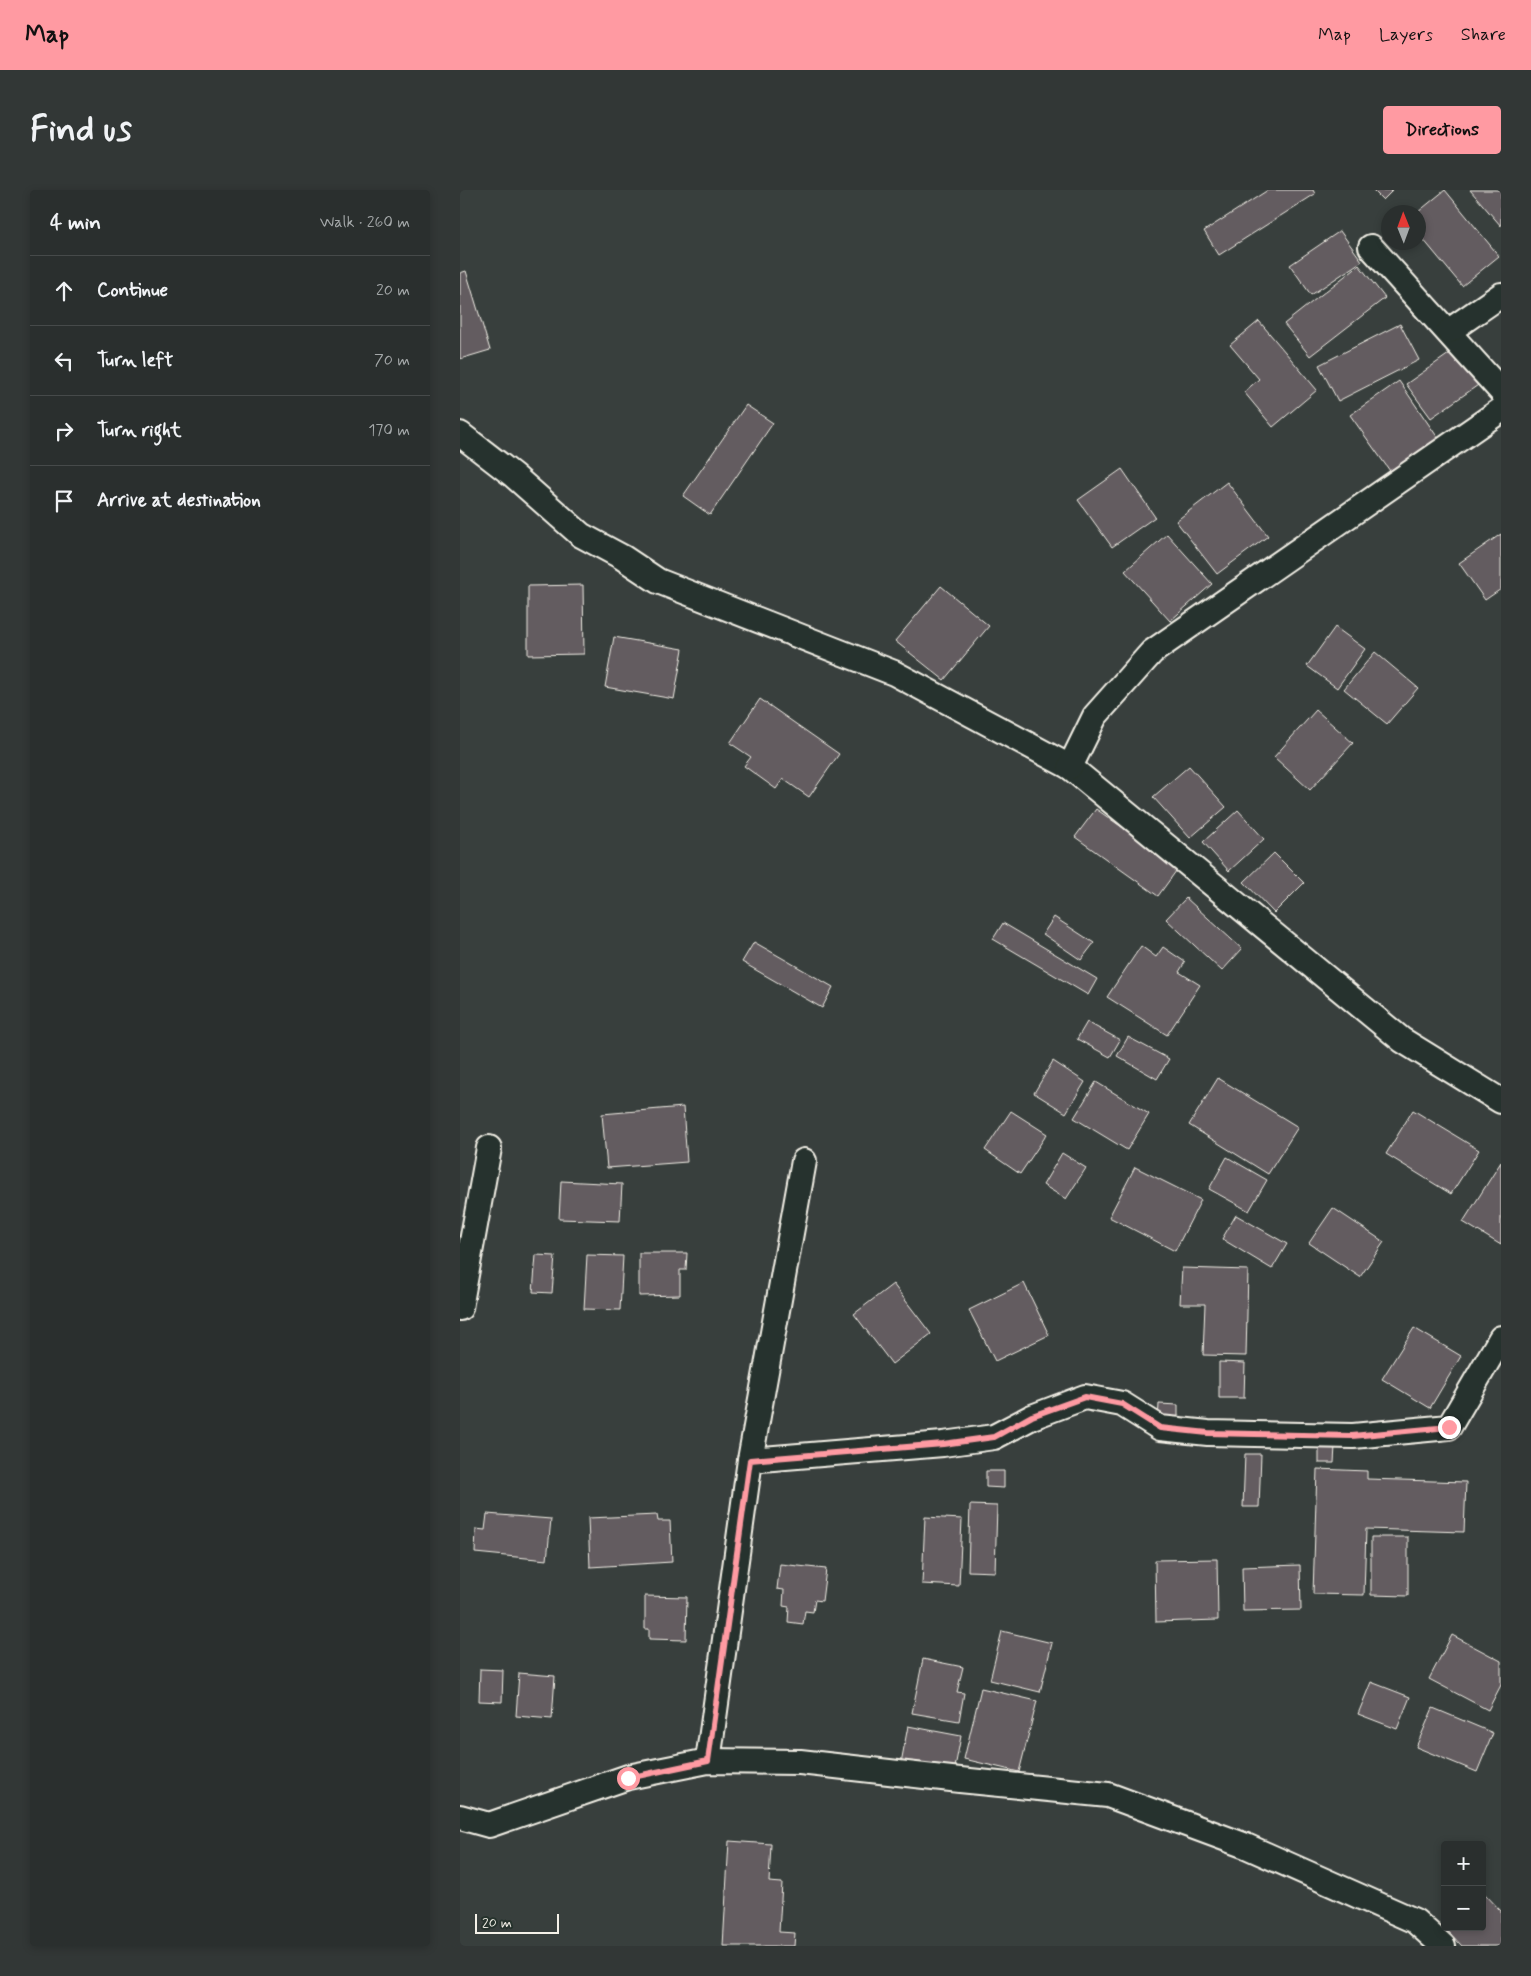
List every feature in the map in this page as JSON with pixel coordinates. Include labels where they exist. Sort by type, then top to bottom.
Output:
[{"type":"street","points":[[1371,247],[1449,331],[1501,391]]},
{"type":"street","points":[[1449,331],[1501,295]]},
{"type":"street","points":[[1070,767],[1095,716],[1152,652],[1501,410]]},
{"type":"street","points":[[460,434],[513,475],[581,535],[622,557],[658,581],[894,673],[1070,767],[1402,1040],[1501,1101]]},
{"type":"street","points":[[460,1308],[489,1148]]},
{"type":"street","points":[[708,1761],[750,1460],[804,1161]]},
{"type":"street","points":[[750,1460],[943,1444],[994,1437],[1032,1416],[1085,1397],[1122,1404],[1160,1428],[1208,1433],[1352,1436],[1449,1427],[1501,1338]]},
{"type":"street","points":[[460,1817],[489,1825],[628,1778],[708,1761],[800,1762],[1108,1795],[1246,1846],[1415,1921],[1442,1946]]},
{"type":"building","points":[[1268,190],[1313,190],[1315,194],[1219,255],[1204,231]]},
{"type":"building","points":[[1373,190],[1393,190],[1383,200]]},
{"type":"building","points":[[1445,190],[1499,256],[1462,286],[1426,243],[1426,205]]},
{"type":"building","points":[[1470,190],[1501,190],[1501,226]]},
{"type":"building","points":[[1340,231],[1362,261],[1311,295],[1290,265]]},
{"type":"building","points":[[1359,265],[1385,298],[1310,356],[1284,324]]},
{"type":"building","points":[[466,271],[490,350],[460,359],[460,273]]},
{"type":"building","points":[[1259,321],[1317,390],[1273,427],[1244,392],[1259,379],[1230,345]]},
{"type":"building","points":[[1400,324],[1419,360],[1338,401],[1319,365]]},
{"type":"building","points":[[1456,349],[1481,383],[1431,418],[1406,384]]},
{"type":"building","points":[[1399,381],[1438,438],[1390,471],[1350,415]]},
{"type":"building","points":[[746,405],[773,423],[710,515],[683,496]]},
{"type":"building","points":[[1122,469],[1155,517],[1112,547],[1078,500]]},
{"type":"building","points":[[1227,482],[1268,536],[1217,574],[1176,521]]},
{"type":"building","points":[[1167,534],[1212,584],[1170,621],[1125,571]]},
{"type":"building","points":[[1501,534],[1501,589],[1485,600],[1459,563]]},
{"type":"building","points":[[583,585],[584,654],[528,655],[528,586]]},
{"type":"building","points":[[941,586],[989,626],[944,680],[895,641]]},
{"type":"building","points":[[1335,627],[1365,649],[1337,688],[1307,666]]},
{"type":"building","points":[[614,637],[683,649],[674,699],[605,687]]},
{"type":"building","points":[[1375,652],[1418,688],[1387,724],[1344,689]]},
{"type":"building","points":[[760,699],[839,754],[809,797],[783,779],[776,789],[744,766],[751,757],[730,743]]},
{"type":"building","points":[[1316,710],[1353,743],[1310,790],[1274,757]]},
{"type":"building","points":[[1189,766],[1226,807],[1190,838],[1153,797]]},
{"type":"building","points":[[1096,809],[1179,867],[1158,896],[1075,837]]},
{"type":"building","points":[[1238,810],[1264,839],[1229,871],[1203,842]]},
{"type":"building","points":[[1274,853],[1304,883],[1274,913],[1244,882]]},
{"type":"building","points":[[1186,898],[1242,949],[1222,971],[1166,919]]},
{"type":"building","points":[[1054,917],[1094,943],[1081,960],[1043,934]]},
{"type":"building","points":[[1003,923],[1097,979],[1088,995],[993,939]]},
{"type":"building","points":[[754,942],[833,987],[822,1008],[742,962]]},
{"type":"building","points":[[1141,946],[1156,957],[1163,947],[1185,962],[1179,972],[1200,985],[1167,1035],[1107,997]]},
{"type":"building","points":[[1087,1022],[1120,1040],[1110,1057],[1077,1039]]},
{"type":"building","points":[[1128,1037],[1169,1059],[1157,1079],[1117,1056]]},
{"type":"building","points":[[1053,1061],[1085,1082],[1066,1113],[1034,1093]]},
{"type":"building","points":[[1218,1078],[1298,1127],[1268,1174],[1189,1125]]},
{"type":"building","points":[[1096,1082],[1149,1114],[1127,1150],[1074,1118]]},
{"type":"building","points":[[683,1107],[687,1162],[607,1168],[602,1114]]},
{"type":"building","points":[[1413,1110],[1479,1150],[1451,1194],[1386,1154]]},
{"type":"building","points":[[1011,1111],[1047,1134],[1020,1174],[985,1150]]},
{"type":"building","points":[[1062,1153],[1086,1168],[1066,1199],[1043,1185]]},
{"type":"building","points":[[1227,1157],[1267,1180],[1249,1211],[1209,1189]]},
{"type":"building","points":[[1501,1162],[1501,1245],[1463,1222]]},
{"type":"building","points":[[1135,1167],[1201,1200],[1175,1251],[1109,1217]]},
{"type":"building","points":[[561,1181],[622,1184],[620,1221],[559,1219]]},
{"type":"building","points":[[1333,1208],[1384,1242],[1360,1277],[1309,1243]]},
{"type":"building","points":[[1236,1215],[1287,1244],[1272,1269],[1222,1239]]},
{"type":"building","points":[[639,1253],[687,1253],[686,1270],[680,1270],[680,1295],[639,1296]]},
{"type":"building","points":[[536,1255],[555,1256],[552,1293],[533,1292]]},
{"type":"building","points":[[587,1255],[623,1256],[620,1310],[584,1309]]},
{"type":"building","points":[[1182,1268],[1248,1270],[1246,1356],[1203,1355],[1205,1304],[1180,1304]]},
{"type":"building","points":[[1024,1283],[1049,1335],[995,1361],[969,1310]]},
{"type":"building","points":[[893,1284],[931,1334],[892,1364],[854,1314]]},
{"type":"building","points":[[1414,1328],[1461,1356],[1430,1408],[1382,1379]]},
{"type":"building","points":[[1219,1362],[1245,1363],[1244,1398],[1219,1398]]},
{"type":"building","points":[[1159,1404],[1178,1405],[1178,1423],[1158,1422]]},
{"type":"building","points":[[1319,1446],[1335,1446],[1334,1463],[1319,1463]]},
{"type":"building","points":[[1245,1454],[1261,1454],[1259,1507],[1243,1507]]},
{"type":"building","points":[[1317,1469],[1367,1471],[1367,1479],[1466,1482],[1464,1532],[1366,1529],[1364,1595],[1313,1594]]},
{"type":"building","points":[[986,1471],[1004,1471],[1004,1488],[986,1487]]},
{"type":"building","points":[[970,1505],[997,1506],[995,1572],[968,1571]]},
{"type":"building","points":[[487,1514],[551,1519],[547,1560],[475,1553],[476,1529],[485,1530]]},
{"type":"building","points":[[657,1515],[658,1521],[670,1521],[672,1562],[590,1567],[588,1518]]},
{"type":"building","points":[[925,1517],[962,1519],[959,1586],[922,1584]]},
{"type":"building","points":[[1371,1537],[1408,1537],[1408,1596],[1371,1595]]},
{"type":"building","points":[[1217,1559],[1218,1620],[1156,1622],[1155,1560]]},
{"type":"building","points":[[780,1564],[826,1569],[822,1601],[815,1600],[813,1612],[805,1611],[803,1624],[788,1622],[789,1607],[783,1606],[784,1590],[777,1589]]},
{"type":"building","points":[[1300,1565],[1301,1610],[1243,1611],[1242,1567]]},
{"type":"building","points":[[645,1596],[687,1597],[686,1640],[649,1639],[649,1629],[645,1629]]},
{"type":"building","points":[[1002,1631],[1052,1643],[1040,1692],[990,1680]]},
{"type":"building","points":[[1452,1635],[1501,1661],[1501,1685],[1488,1710],[1429,1679]]},
{"type":"building","points":[[923,1659],[963,1667],[957,1692],[964,1693],[959,1721],[912,1713]]},
{"type":"building","points":[[480,1669],[503,1670],[502,1702],[479,1701]]},
{"type":"building","points":[[519,1673],[555,1676],[552,1719],[516,1716]]},
{"type":"building","points":[[1371,1682],[1410,1697],[1397,1729],[1358,1714]]},
{"type":"building","points":[[981,1688],[1037,1701],[1019,1772],[964,1759]]},
{"type":"building","points":[[1433,1708],[1493,1733],[1477,1772],[1416,1747]]},
{"type":"building","points":[[908,1726],[961,1736],[954,1773],[901,1763]]},
{"type":"building","points":[[729,1841],[771,1844],[769,1882],[782,1883],[779,1932],[795,1933],[794,1946],[723,1946]]},
{"type":"building","points":[[1486,1895],[1501,1911],[1501,1946],[1462,1946],[1448,1931],[1486,1931]]},
{"type":"route","points":[[628,1778],[708,1761],[750,1460],[943,1444],[994,1437],[1032,1416],[1085,1397],[1122,1404],[1160,1428],[1208,1433],[1352,1436],[1449,1427]]}]
